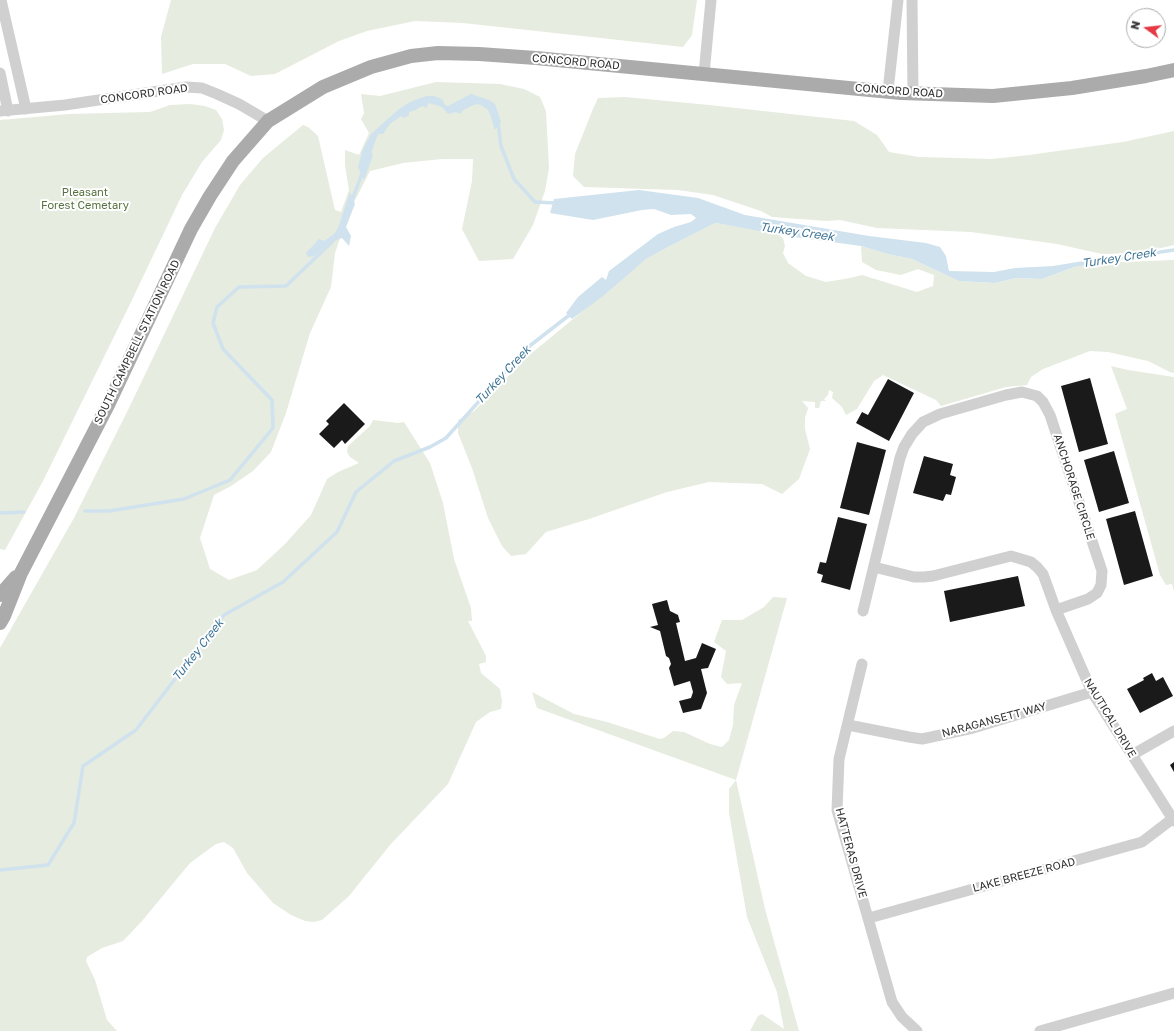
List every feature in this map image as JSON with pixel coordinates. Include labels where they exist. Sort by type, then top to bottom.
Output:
[{"type":"main road","name":"CONCORD ROAD","points":[[268,121],[323,87],[372,67],[411,56],[438,53],[536,58],[913,93],[992,96],[1072,88],[1174,70]]},
{"type":"main road","name":"SOUTH CAMPBELL STATION ROAD","points":[[0,623],[21,573],[108,405],[195,222],[233,161],[268,121]]},
{"type":"main road","name":"SOUTH CAMPBELL STATION ROAD","points":[[0,594],[21,573]]},
{"type":"street","points":[[1,0],[26,109]]},
{"type":"street","points":[[704,74],[711,0]]},
{"type":"street","points":[[888,91],[898,0]]},
{"type":"street","points":[[912,0],[913,93]]},
{"type":"street","points":[[0,73],[4,111]]},
{"type":"street","name":"CONCORD ROAD","points":[[4,111],[65,105],[186,87],[202,88],[217,94],[239,104],[268,121]]},
{"type":"street","name":"ANCHORAGE CIRCLE","points":[[863,611],[900,458],[904,447],[917,427],[923,422],[940,414],[1006,394],[1022,392],[1037,396],[1043,402],[1050,415],[1100,565],[1102,578],[1099,590],[1088,599],[1056,610]]},
{"type":"street","points":[[874,567],[914,577],[924,577],[1011,556],[1030,562],[1043,574],[1056,610]]},
{"type":"street","name":"NAUTICAL DRIVE","points":[[1056,610],[1092,692],[1173,820]]},
{"type":"street","name":"HATTERAS DRIVE","points":[[862,664],[839,758],[837,810],[892,1002],[902,1017],[917,1031]]},
{"type":"street","name":"NARAGANSETT WAY","points":[[848,725],[908,737],[922,738],[973,728],[1092,692]]},
{"type":"street","points":[[1132,755],[1174,731]]},
{"type":"street","name":"LAKE BREEZE ROAD","points":[[869,918],[1142,842],[1173,820]]},
{"type":"street","points":[[1040,1031],[1174,992]]},
{"type":"green space","points":[[171,0],[697,0],[692,35],[683,47],[463,23],[415,21],[367,31],[339,41],[275,74],[251,76],[225,64],[193,64],[162,74],[161,37]]},
{"type":"green space","points":[[436,82],[500,84],[524,89],[540,97],[546,111],[549,168],[545,191],[533,225],[513,259],[479,261],[462,229],[472,181],[473,159],[442,159],[403,163],[370,171],[348,214],[335,253],[331,287],[310,333],[286,413],[271,452],[253,471],[231,486],[214,495],[200,538],[210,569],[229,580],[257,570],[285,544],[311,515],[327,479],[338,472],[359,463],[350,457],[347,452],[348,446],[370,426],[373,420],[398,423],[404,422],[430,463],[443,503],[454,559],[471,608],[472,621],[468,621],[486,656],[486,662],[479,664],[481,673],[500,689],[502,701],[501,709],[490,712],[476,722],[448,784],[390,845],[349,896],[322,920],[314,922],[305,921],[291,915],[273,903],[247,873],[233,848],[224,842],[216,844],[190,863],[142,921],[123,941],[102,948],[87,957],[86,961],[95,980],[107,1020],[117,1031],[0,1031],[0,648],[74,518],[128,410],[215,228],[240,185],[263,158],[303,125],[308,127],[318,136],[335,210],[341,212],[349,190],[345,165],[345,150],[359,155],[369,133],[361,119],[364,113],[361,94],[380,96]]},
{"type":"green space","points":[[625,97],[854,121],[877,135],[889,152],[919,157],[992,159],[1123,142],[1174,131],[1174,245],[1139,253],[1102,254],[1057,244],[971,232],[877,228],[840,220],[827,221],[772,217],[761,211],[713,195],[678,190],[584,187],[573,176],[575,154],[598,98]]},
{"type":"green space","name":"Pleasant Forest Cemetary","points":[[190,104],[205,106],[216,110],[222,119],[224,130],[221,140],[202,162],[182,195],[43,481],[5,550],[0,549],[0,120],[69,114],[150,112],[170,105]]},
{"type":"green space","points":[[718,223],[779,235],[783,238],[785,246],[783,253],[788,263],[806,276],[826,282],[862,275],[917,292],[933,286],[934,275],[918,269],[901,275],[876,270],[862,262],[861,246],[912,259],[959,281],[995,283],[1016,278],[1042,279],[1074,267],[1099,263],[1174,260],[1174,373],[1148,361],[1108,352],[1090,351],[1043,369],[1031,377],[1027,385],[1006,387],[941,406],[936,400],[883,375],[874,381],[857,409],[846,415],[842,407],[832,398],[833,392],[829,390],[828,395],[824,399],[826,401],[821,401],[819,408],[815,408],[815,402],[802,401],[808,408],[805,418],[805,429],[810,449],[799,479],[782,494],[762,484],[709,482],[667,492],[546,532],[526,554],[511,556],[502,546],[488,518],[472,468],[458,433],[458,420],[474,411],[527,357],[646,259],[713,224]]},
{"type":"green space","points":[[1111,366],[1174,377],[1174,591],[1172,584],[1166,585],[1160,575],[1115,414],[1127,409]]},
{"type":"green space","points":[[773,597],[787,598],[736,780],[537,708],[532,692],[574,714],[607,722],[660,739],[664,738],[673,731],[684,732],[710,744],[722,747],[729,740],[733,725],[734,705],[742,683],[727,684],[721,677],[726,651],[714,642],[722,620],[742,620],[764,607]]},
{"type":"green space","points":[[736,780],[765,909],[799,1031],[750,1031],[758,1016],[762,1014],[784,1029],[777,992],[747,917],[729,813],[729,789]]},
{"type":"water","points":[[471,94],[489,100],[495,104],[501,122],[495,130],[490,114],[487,109],[481,105],[477,104],[471,106],[462,111],[461,114],[456,112],[448,114],[442,107],[429,103],[426,108],[423,106],[409,112],[409,115],[404,118],[401,116],[390,124],[383,134],[379,134],[374,138],[369,149],[373,155],[364,180],[358,167],[363,149],[371,134],[399,109],[410,102],[426,96],[434,96],[442,99],[445,105],[448,106]]},
{"type":"water","points":[[639,190],[698,198],[745,215],[869,236],[926,243],[940,247],[946,256],[949,271],[994,272],[1015,268],[1053,266],[1096,259],[1099,263],[1074,267],[1042,279],[1016,278],[995,283],[959,281],[912,259],[861,246],[779,235],[717,223],[646,259],[603,296],[572,319],[566,313],[578,297],[602,277],[606,280],[609,271],[658,234],[691,222],[696,218],[691,214],[671,215],[654,209],[593,220],[550,213],[554,199]]},
{"type":"water","points":[[350,192],[355,204],[346,227],[351,236],[349,246],[342,238],[329,243],[314,256],[308,257],[306,253],[319,239],[324,241],[334,234],[338,228]]},
{"type":"building","points":[[1090,378],[1108,444],[1079,452],[1061,386]]},
{"type":"building","points":[[888,379],[914,393],[889,441],[856,423],[862,412],[868,415]]},
{"type":"building","points":[[344,403],[365,424],[345,444],[342,440],[334,448],[319,434],[329,424],[326,421]]},
{"type":"building","points":[[857,442],[886,450],[869,515],[840,508]]},
{"type":"building","points":[[1114,451],[1129,503],[1099,512],[1084,460]]},
{"type":"building","points":[[924,456],[953,464],[950,475],[956,477],[951,495],[946,494],[943,501],[913,493]]},
{"type":"building","points":[[1135,511],[1153,576],[1124,585],[1106,519]]},
{"type":"building","points":[[838,517],[867,524],[850,590],[821,582],[823,575],[817,573],[820,562],[826,563]]},
{"type":"building","points":[[1018,576],[1025,606],[950,622],[944,591]]},
{"type":"building","points":[[667,600],[670,611],[678,615],[680,622],[676,623],[685,661],[696,658],[702,643],[716,649],[708,668],[701,669],[707,693],[701,709],[683,713],[679,701],[691,698],[693,692],[690,681],[674,686],[669,668],[671,664],[669,658],[666,656],[660,631],[650,627],[658,625],[652,604]]},
{"type":"building","points":[[1152,673],[1156,681],[1163,677],[1173,696],[1140,713],[1127,689],[1144,680],[1143,678]]},
{"type":"building","points":[[1174,762],[1174,772],[1170,765]]},
{"type":"waterway","points":[[498,123],[501,146],[514,179],[535,202],[556,203]]},
{"type":"waterway","points":[[369,154],[376,134]]},
{"type":"waterway","points":[[351,203],[363,171]]},
{"type":"waterway","points":[[85,511],[109,511],[184,499],[230,480],[273,428],[272,400],[223,349],[213,323],[217,307],[239,287],[286,286],[335,238]]},
{"type":"waterway","name":"Turkey Creek","points":[[1094,262],[1174,250]]},
{"type":"waterway","name":"Turkey Creek","points":[[0,870],[48,865],[74,823],[83,766],[136,730],[224,615],[283,582],[337,532],[356,492],[394,461],[430,447],[446,438],[527,348],[572,313]]},
{"type":"waterway","points":[[0,513],[24,512]]}]
